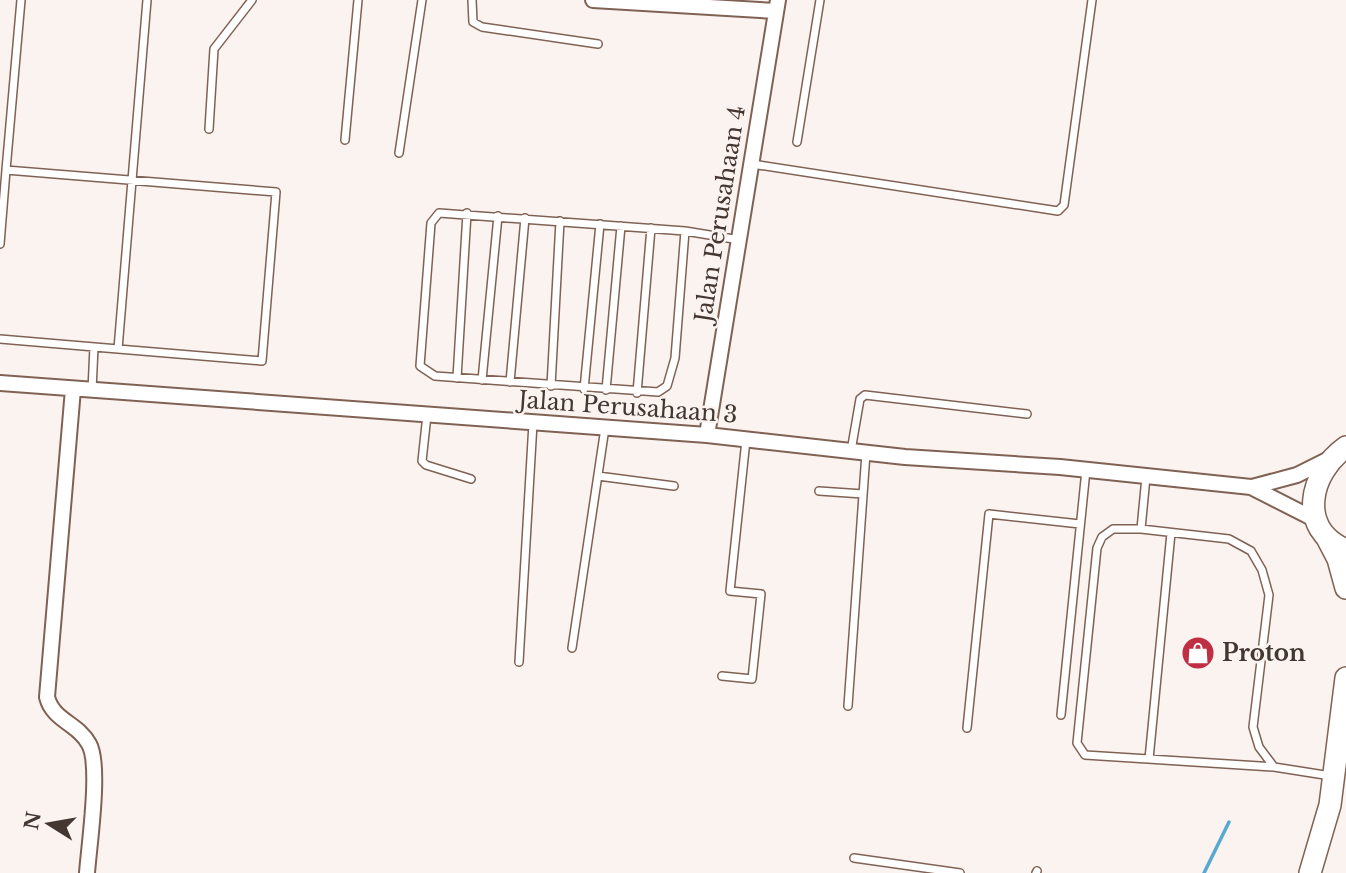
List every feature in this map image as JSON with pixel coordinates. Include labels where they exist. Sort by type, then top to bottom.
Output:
[{"type":"main road","points":[[1338,453],[1314,489],[1314,505],[1322,529],[1338,559],[1346,588]]},
{"type":"main road","points":[[1322,529],[1346,550]]},
{"type":"main road","points":[[1310,873],[1325,828],[1346,678]]},
{"type":"street","points":[[593,0],[777,6]]},
{"type":"street","name":"Jalan Perusahaan 4","points":[[707,435],[777,6]]},
{"type":"street","name":"Jalan Perusahaan 3","points":[[0,383],[707,435],[859,452],[1086,470],[1251,487]]},
{"type":"street","points":[[73,389],[47,697],[50,709],[80,732],[90,745],[94,765],[87,873]]},
{"type":"street","points":[[1251,487],[1297,475],[1338,453]]},
{"type":"street","points":[[1251,487],[1322,529]]},
{"type":"lane","points":[[0,244],[21,0]]},
{"type":"lane","points":[[118,349],[147,0]]},
{"type":"lane","points":[[209,129],[214,49],[252,0]]},
{"type":"lane","points":[[345,140],[358,0]]},
{"type":"lane","points":[[399,153],[422,0]]},
{"type":"lane","points":[[472,0],[473,22],[482,27],[598,44]]},
{"type":"lane","points":[[797,142],[820,0]]},
{"type":"lane","points":[[752,164],[1058,211],[1064,205],[1091,0]]},
{"type":"lane","points":[[0,339],[262,361],[276,192],[6,170]]},
{"type":"lane","points":[[685,231],[672,374],[667,386],[658,392],[637,393],[457,378],[425,372],[418,359],[431,223],[439,213],[685,231],[740,240]]},
{"type":"lane","points":[[457,378],[467,213]]},
{"type":"lane","points":[[482,380],[498,216]]},
{"type":"lane","points":[[510,382],[524,218]]},
{"type":"lane","points":[[551,386],[560,221]]},
{"type":"lane","points":[[584,388],[600,224]]},
{"type":"lane","points":[[606,390],[621,226]]},
{"type":"lane","points":[[637,393],[651,228]]},
{"type":"lane","points":[[92,390],[94,347]]},
{"type":"lane","points":[[848,706],[863,494],[859,452],[860,398],[865,395],[1027,414]]},
{"type":"lane","points":[[428,415],[422,461],[426,465],[471,479]]},
{"type":"lane","points":[[519,662],[533,422]]},
{"type":"lane","points":[[572,648],[605,427]]},
{"type":"lane","points":[[722,676],[752,679],[761,594],[730,591],[746,439]]},
{"type":"lane","points":[[1061,715],[1086,470]]},
{"type":"lane","points":[[598,475],[674,485]]},
{"type":"lane","points":[[1141,529],[1146,477]]},
{"type":"lane","points":[[819,491],[863,494]]},
{"type":"lane","points":[[967,728],[989,514],[1080,524]]},
{"type":"lane","points":[[1275,766],[1259,747],[1253,727],[1269,595],[1262,570],[1251,551],[1229,539],[1112,528],[1102,537],[1097,548],[1077,743],[1085,755],[1275,766],[1334,776]]},
{"type":"lane","points":[[1149,759],[1171,533]]},
{"type":"lane","points":[[854,858],[960,873]]},
{"type":"waterway","points":[[1204,873],[1229,822]]},
{"type":"place","name":"Proton","points":[[1198,653]]}]
